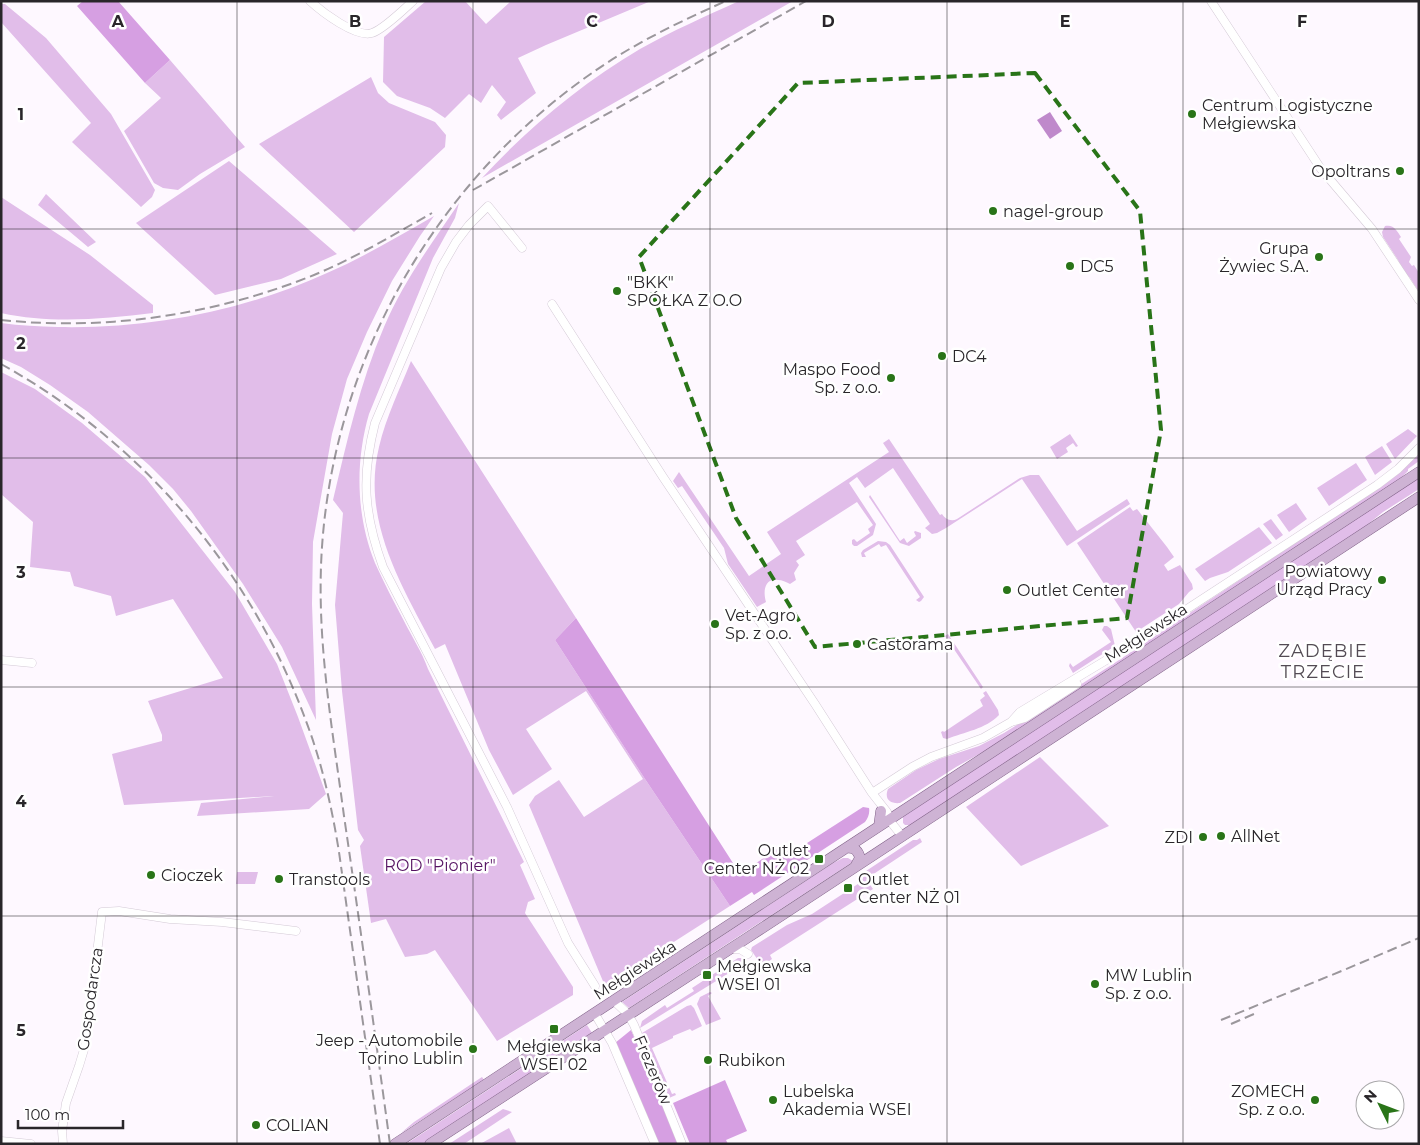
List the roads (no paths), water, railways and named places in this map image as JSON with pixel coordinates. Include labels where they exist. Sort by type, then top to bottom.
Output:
[{"type":"main road","name":"Mełgiewska","points":[[395,1144],[1419,472]]},
{"type":"main road","name":"Mełgiewska","points":[[430,1144],[1419,497]]},
{"type":"main road","points":[[879,826],[881,811]]},
{"type":"main road","points":[[846,848],[851,848],[859,853],[860,858],[854,868]]},
{"type":"street","points":[[310,1],[337,21],[365,34],[382,27],[413,1]]},
{"type":"street","points":[[1211,1],[1322,169],[1372,229],[1419,300]]},
{"type":"street","points":[[522,248],[488,206],[469,225],[448,254],[429,294],[375,424],[369,448],[367,503],[372,533],[383,567],[507,806],[568,943],[595,986]]},
{"type":"street","points":[[552,304],[663,477],[902,836]]},
{"type":"street","name":"Mełgiewska","points":[[872,793],[931,757],[983,738],[1011,722],[1020,712],[1138,641],[1377,485],[1398,469],[1419,448]]},
{"type":"street","points":[[1,660],[32,663]]},
{"type":"street","points":[[872,793],[881,811],[890,819]]},
{"type":"street","name":"Gospodarcza","points":[[63,1144],[62,1132],[66,1103],[86,1043],[102,912],[118,911],[170,919],[230,923],[296,931]]},
{"type":"street","name":"Frezerów","points":[[614,1001],[628,1014],[682,1144]]},
{"type":"street","name":"Frezerów","points":[[595,1014],[615,1050],[655,1144]]},
{"type":"street","points":[[1,1141],[31,1144]]},
{"type":"railway","points":[[390,1144],[331,723],[322,629],[321,566],[328,493],[344,422],[367,353],[399,288],[437,227],[483,170],[534,118],[592,73],[624,52],[657,34],[726,1]]},
{"type":"railway","points":[[473,190],[806,1]]},
{"type":"railway","points":[[1,320],[41,323],[121,321],[199,310],[276,289],[314,275],[374,246],[432,213]]},
{"type":"railway","points":[[1,364],[52,396],[100,431],[145,471],[186,515],[223,562],[255,612],[283,666],[312,737],[322,769],[333,819],[380,1144]]},
{"type":"railway","points":[[1221,1020],[1419,938]]},
{"type":"railway","points":[[1231,1024],[1254,1014]]},
{"type":"place","name":"Centrum Logistyczne Mełgiewska","points":[[1192,114]]},
{"type":"place","name":"Opoltrans","points":[[1400,171]]},
{"type":"place","name":"nagel-group","points":[[993,211]]},
{"type":"place","name":"Grupa Żywiec S.A.","points":[[1319,257]]},
{"type":"place","name":"DC5","points":[[1070,266]]},
{"type":"place","name":"\"BKK\" SPÓŁKA Z O.O","points":[[617,291]]},
{"type":"place","name":"DC4","points":[[942,356]]},
{"type":"place","name":"Maspo Food Sp. z o.o.","points":[[891,378]]},
{"type":"place","name":"Powiatowy Urząd Pracy","points":[[1382,580]]},
{"type":"place","name":"Outlet Center","points":[[1007,590]]},
{"type":"place","name":"Vet-Agro Sp. z o.o.","points":[[715,624]]},
{"type":"place","name":"Castorama","points":[[857,644]]},
{"type":"place","name":"AllNet","points":[[1221,836]]},
{"type":"place","name":"ZDI","points":[[1203,837]]},
{"type":"place","name":"Outlet Center NŻ 02","points":[[819,859]]},
{"type":"place","name":"Cioczek","points":[[151,875]]},
{"type":"place","name":"Transtools","points":[[279,879]]},
{"type":"place","name":"Outlet Center NŻ 01","points":[[848,888]]},
{"type":"place","name":"Mełgiewska WSEI 01","points":[[707,975]]},
{"type":"place","name":"MW Lublin Sp. z o.o.","points":[[1095,984]]},
{"type":"place","name":"Mełgiewska WSEI 02","points":[[554,1029]]},
{"type":"place","name":"Jeep - Automobile Torino Lublin","points":[[473,1049]]},
{"type":"place","name":"Rubikon","points":[[708,1060]]},
{"type":"place","name":"Lubelska Akademia WSEI","points":[[773,1100]]},
{"type":"place","name":"ZOMECH Sp. z o.o.","points":[[1315,1100]]},
{"type":"place","name":"COLIAN","points":[[256,1125]]},
{"type":"district","name":"ZADĘBIE TRZECIE","points":[[1323,661]]},
{"type":"park label","name":"ROD \"Pionier\"","points":[[440,865]]}]
